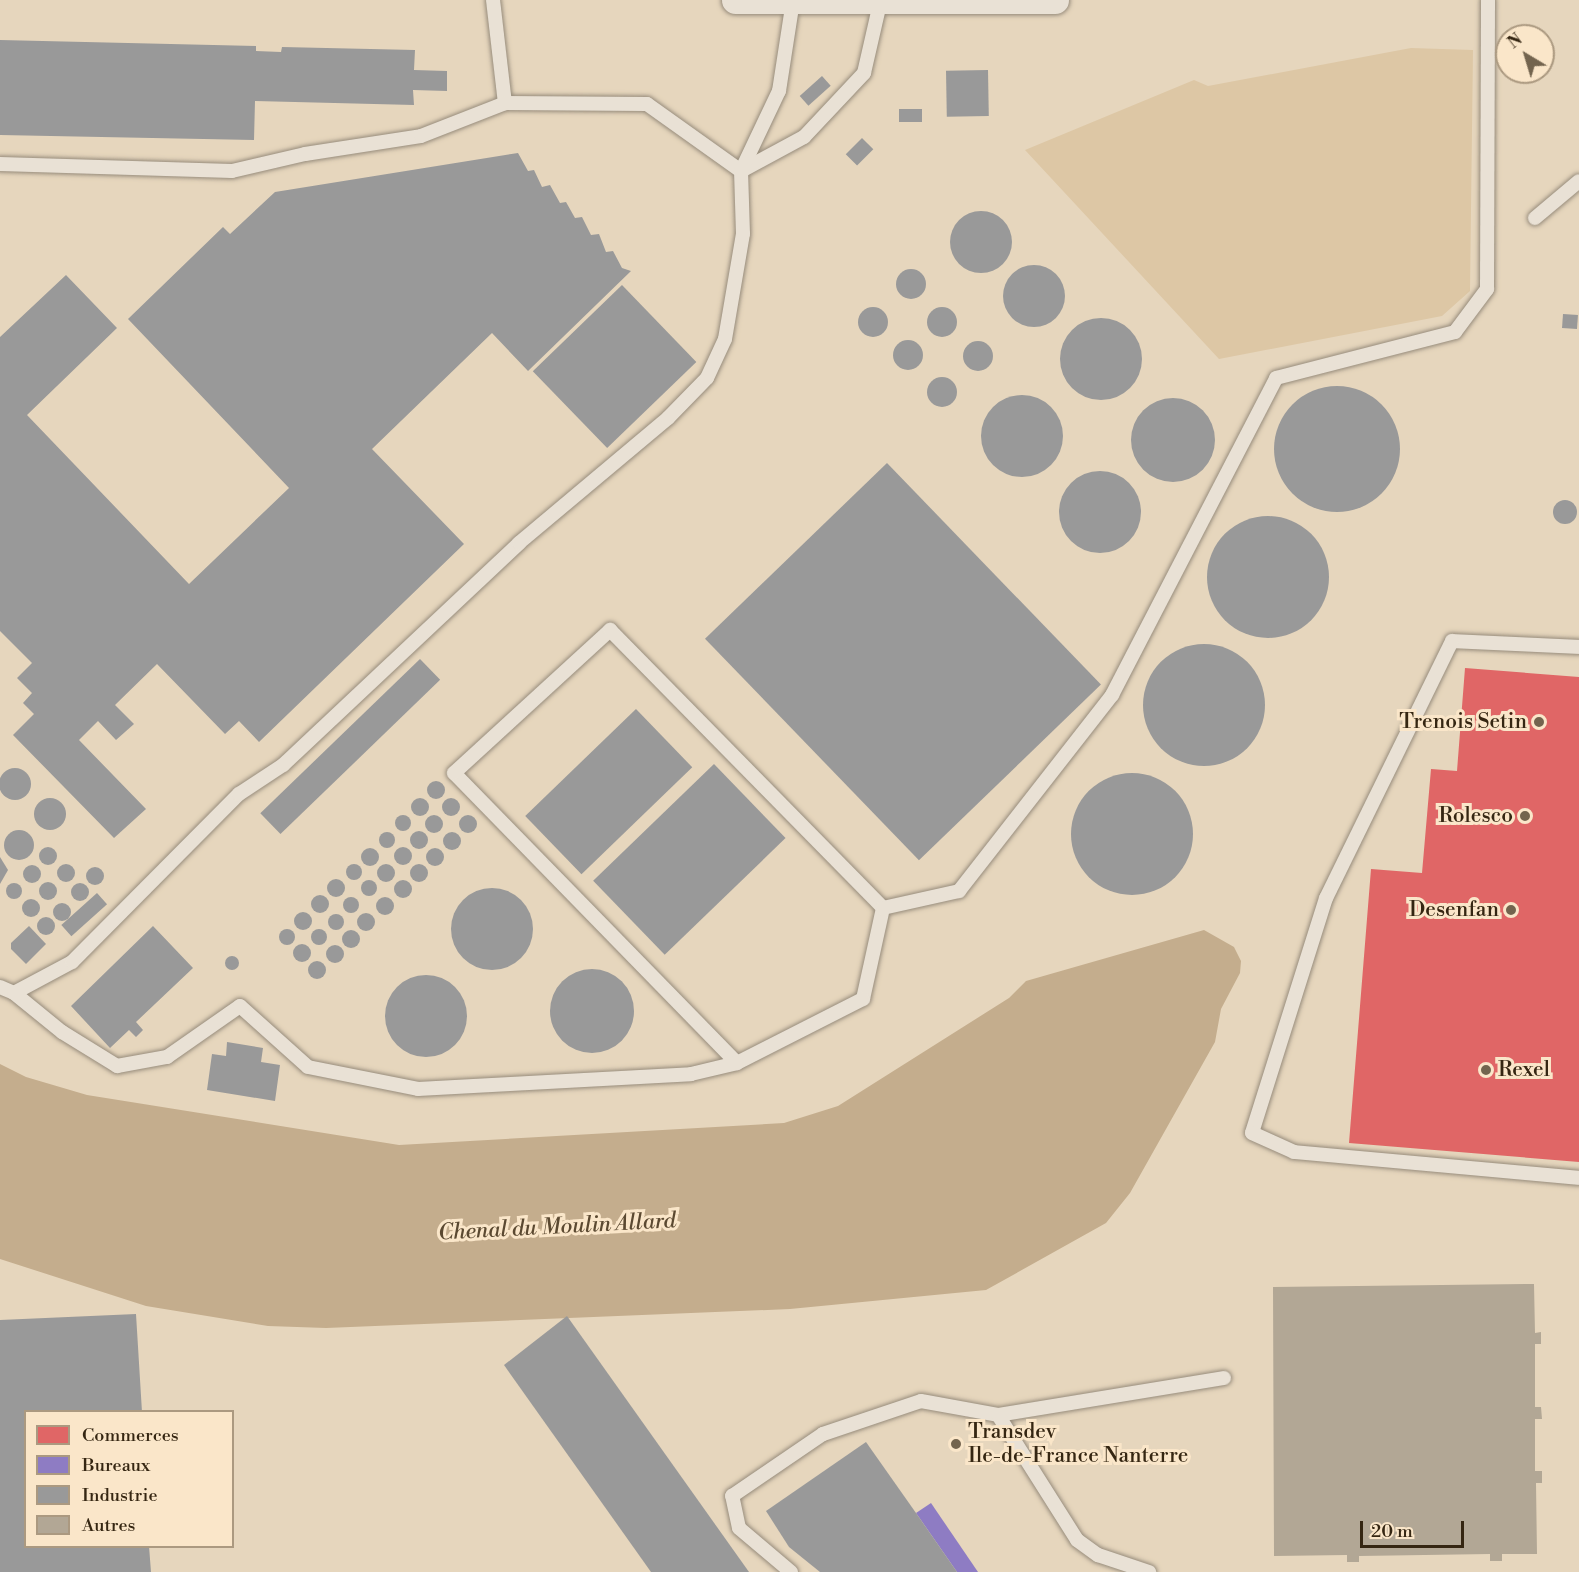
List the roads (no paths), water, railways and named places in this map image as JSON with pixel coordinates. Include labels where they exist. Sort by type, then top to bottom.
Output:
[{"type":"street","points":[[735,0],[880,3],[1055,0]]},
{"type":"lane","points":[[493,0],[505,103]]},
{"type":"lane","points":[[883,908],[959,891],[1112,695],[1276,378],[1455,332],[1487,290],[1488,0]]},
{"type":"lane","points":[[14,993],[72,962],[239,794],[284,765],[519,543],[643,440],[707,378],[725,339],[743,234],[741,171],[779,91],[793,1]]},
{"type":"lane","points":[[741,171],[804,137],[864,73],[880,3]]},
{"type":"lane","points":[[0,164],[232,171],[305,154],[421,136],[505,103],[647,104],[741,171]]},
{"type":"lane","points":[[1535,218],[1579,182]]},
{"type":"lane","points":[[737,1063],[454,773],[610,630],[883,908]]},
{"type":"lane","points":[[1579,647],[1452,641],[1326,898],[1252,1133],[1294,1152],[1579,1178]]},
{"type":"lane","points":[[0,987],[14,993],[62,1032],[117,1065],[167,1057],[240,1006],[308,1067],[418,1089],[691,1074],[737,1063],[863,999],[883,908]]},
{"type":"lane","points":[[791,1572],[738,1528],[732,1496],[823,1434],[921,1401],[998,1415],[1224,1377]]},
{"type":"lane","points":[[998,1415],[1077,1540],[1098,1555],[1149,1572]]},
{"type":"water","name":"Chenal du Moulin Allard","points":[[1204,930],[1234,947],[1241,961],[1240,973],[1221,1009],[1215,1042],[1130,1193],[1106,1223],[986,1290],[790,1309],[326,1328],[268,1326],[146,1306],[0,1259],[0,1064],[26,1077],[87,1095],[399,1145],[784,1123],[838,1106],[1009,998],[1026,981]]},
{"type":"place","name":"Trenois Setin","points":[[1539,722]]},
{"type":"place","name":"Rolesco","points":[[1525,816]]},
{"type":"place","name":"Desenfan","points":[[1511,910]]},
{"type":"place","name":"Rexel","points":[[1486,1070]]},
{"type":"place","name":"Transdev Ile-de-France Nanterre","points":[[956,1444]]}]
